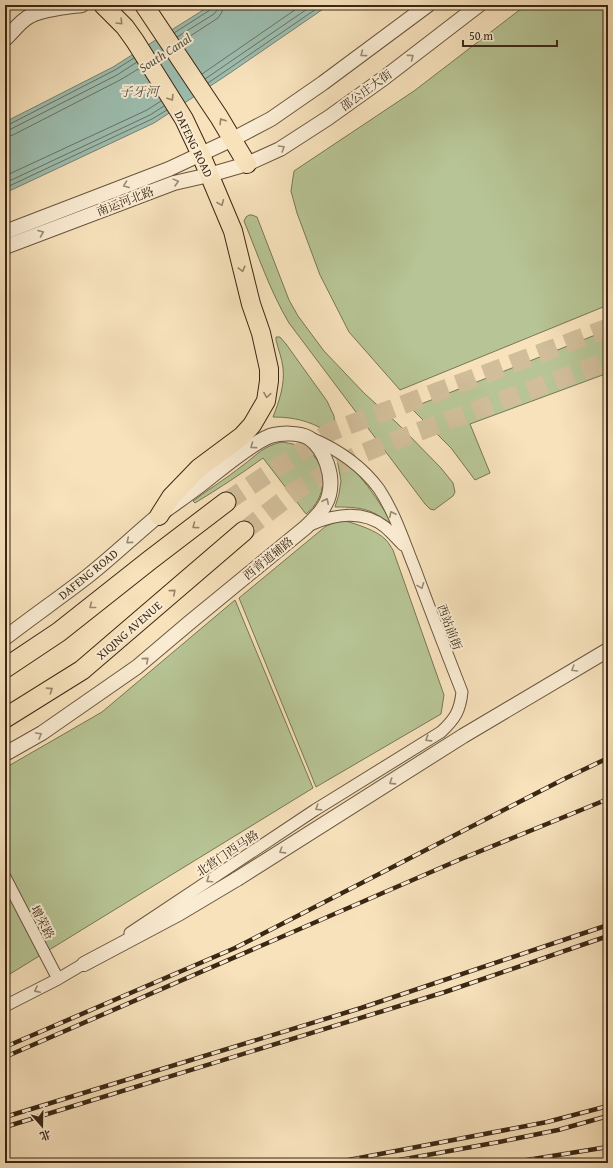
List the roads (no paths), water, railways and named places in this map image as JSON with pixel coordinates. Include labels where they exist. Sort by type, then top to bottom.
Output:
[{"type":"highway","points":[[5,668],[58,632],[226,502]]},
{"type":"highway","name":"XIQING AVENUE","points":[[5,718],[82,670],[244,530]]},
{"type":"main road","name":"DAFENG ROAD","points":[[103,5],[125,27],[135,41],[184,119],[201,155],[233,231],[267,357],[269,381],[266,401],[259,414],[242,436],[199,468],[172,497],[159,516]]},
{"type":"main road","points":[[144,5],[210,103],[247,164]]},
{"type":"street","points":[[5,39],[17,26],[30,16],[53,9],[82,5]]},
{"type":"street","points":[[233,139],[271,119],[317,88],[428,5]]},
{"type":"street","name":"邵公庄大街","points":[[247,164],[280,149],[328,118],[384,78],[479,5]]},
{"type":"street","name":"南运河北路","points":[[5,232],[169,169],[233,139]]},
{"type":"street","name":"南运河北路","points":[[5,247],[174,183],[247,164]]},
{"type":"street","points":[[159,516],[257,443],[280,433],[308,437]]},
{"type":"street","name":"西青道辅路","points":[[5,754],[42,733],[137,667],[306,527],[317,516],[329,495],[330,483],[324,457],[320,450],[308,437]]},
{"type":"street","name":"西站前街","points":[[308,437],[333,448],[366,474],[386,501],[407,550],[462,692],[461,704],[457,714]]},
{"type":"street","points":[[306,527],[329,518],[349,514],[358,515],[369,518],[384,527],[407,550]]},
{"type":"street","name":"DAFENG ROAD","points":[[9,634],[88,576],[159,516]]},
{"type":"street","points":[[84,964],[180,913],[237,879],[463,736],[608,650]]},
{"type":"street","name":"北营门西马路","points":[[5,1006],[84,964],[315,810],[441,732],[452,722],[457,714]]},
{"type":"street","name":"增荣路","points":[[5,877],[58,979]]},
{"type":"water","name":"子牙河","points":[[211,5],[329,5],[154,123],[5,193],[5,122],[113,67]]},
{"type":"tunnel","points":[[226,502],[330,432],[608,328]]},
{"type":"tunnel","points":[[244,531],[297,490],[356,456],[608,361]]},
{"type":"railway","points":[[5,1047],[235,948],[562,780],[608,758]]},
{"type":"railway","points":[[5,1057],[461,859],[608,799]]},
{"type":"railway","points":[[5,1117],[361,1008],[608,925]]},
{"type":"railway","points":[[5,1127],[445,992],[608,936]]},
{"type":"railway","points":[[333,1163],[547,1122],[608,1106]]},
{"type":"railway","points":[[383,1163],[558,1130],[608,1116]]},
{"type":"railway","points":[[508,1163],[608,1147]]},
{"type":"water label","name":"South Canal","points":[[165,53]]}]
